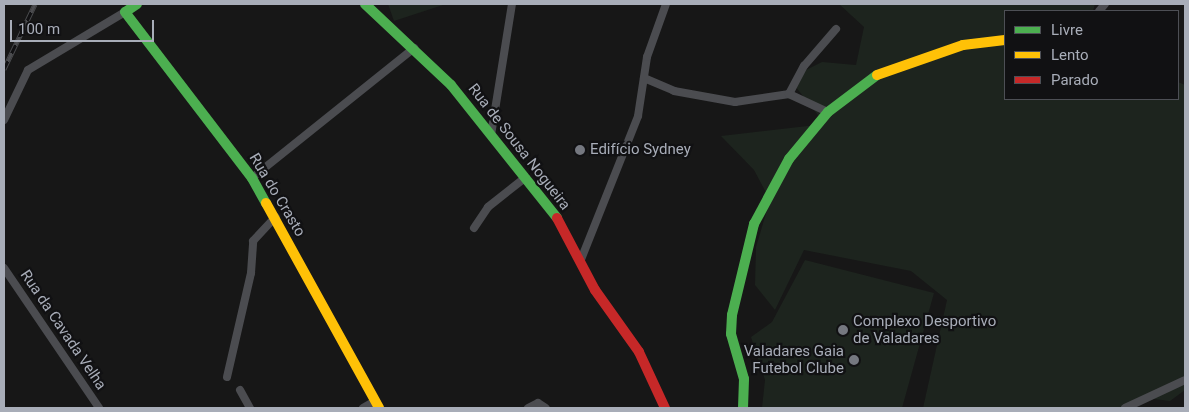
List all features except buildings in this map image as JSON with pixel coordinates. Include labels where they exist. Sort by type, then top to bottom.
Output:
[{"type":"street","points":[[4,120],[28,70],[137,4]]},
{"type":"street","name":"Rua de Sousa Nogueira","points":[[364,4],[414,48],[491,135],[560,223],[580,262],[639,352],[665,408]]},
{"type":"street","points":[[491,135],[512,4]]},
{"type":"street","points":[[580,262],[638,116],[644,78],[666,4]]},
{"type":"street","name":"Rua do Crasto","points":[[125,12],[252,178],[275,216],[377,405]]},
{"type":"street","points":[[789,94],[796,76],[836,30]]},
{"type":"street","points":[[743,408],[744,379],[731,334],[732,315],[754,224],[789,159],[828,112],[878,75],[912,61],[964,46],[1004,40]]},
{"type":"street","points":[[252,178],[414,48]]},
{"type":"street","points":[[644,78],[674,91],[735,102],[789,94],[828,112]]},
{"type":"street","points":[[474,228],[488,207],[526,178]]},
{"type":"street","points":[[227,377],[251,273],[253,241],[275,216]]},
{"type":"street","name":"Rua da Cavada Velha","points":[[4,268],[99,408]]},
{"type":"street","points":[[1125,408],[1185,380]]},
{"type":"street","points":[[240,390],[250,408]]},
{"type":"street","points":[[528,408],[538,403],[546,408]]},
{"type":"street","points":[[363,408],[377,405]]},
{"type":"shaded area","points":[[388,4],[446,4],[394,21]]},
{"type":"shaded area","points":[[839,4],[1095,4],[1093,10],[1004,10],[1004,100],[1179,100],[1179,82],[1185,85],[1185,390],[1170,401],[1154,399],[1130,408],[923,408],[947,300],[911,271],[804,250],[775,310],[755,285],[756,247],[770,200],[754,170],[721,136],[825,124],[795,86],[806,70],[822,62],[856,65],[864,27]]},
{"type":"shaded area","name":"Valadares Gaia Futebol Clube","points":[[805,260],[934,293],[902,408],[762,408],[765,380],[751,337],[772,322]]},
{"type":"railway","points":[[4,69],[35,4]]},
{"type":"traffic: fast","points":[[137,4],[125,12],[252,178],[266,203]]},
{"type":"traffic: fast","points":[[365,4],[451,85],[557,218]]},
{"type":"traffic: fast","points":[[743,408],[744,379],[731,334],[732,315],[754,224],[789,159],[828,112],[877,75]]},
{"type":"traffic: slow","points":[[877,75],[963,45],[1004,40]]},
{"type":"traffic: slow","points":[[266,203],[379,408]]},
{"type":"traffic: jam","points":[[557,218],[595,290],[639,352],[665,408]]},
{"type":"place","name":"Edifício Sydney","points":[[580,150]]},
{"type":"place","name":"Complexo Desportivo de Valadares","points":[[843,330]]},
{"type":"place","name":"Valadares Gaia Futebol Clube","points":[[854,360]]}]
